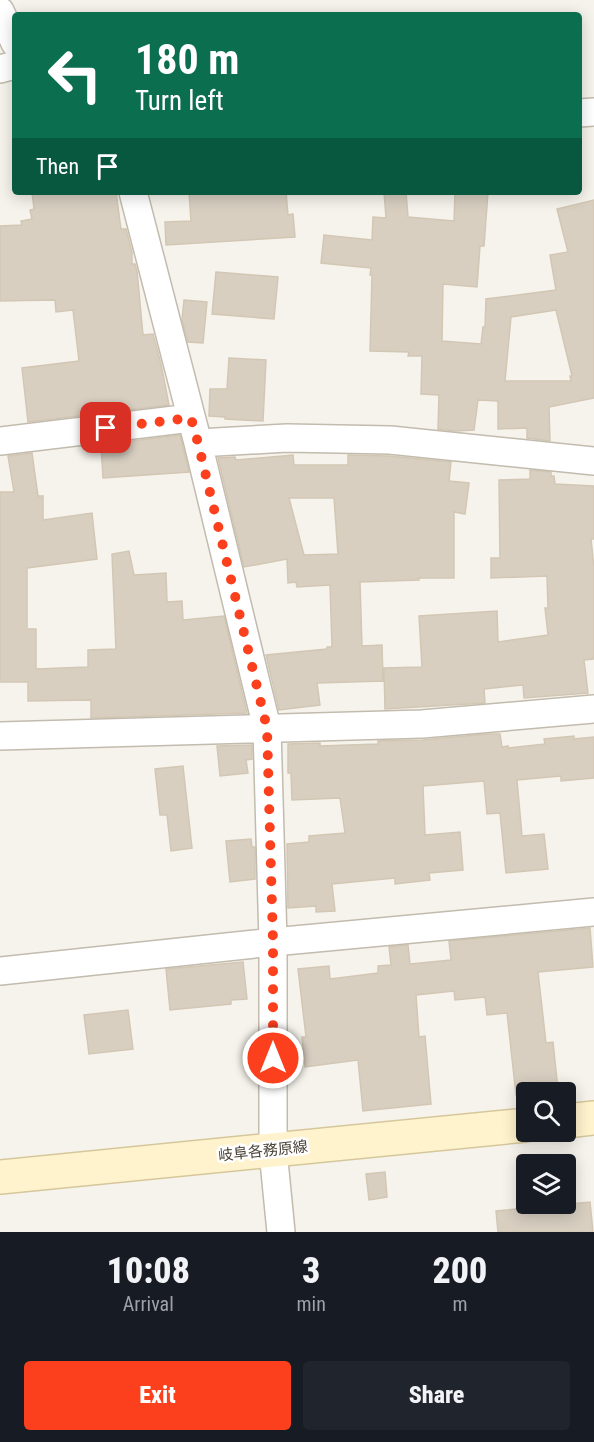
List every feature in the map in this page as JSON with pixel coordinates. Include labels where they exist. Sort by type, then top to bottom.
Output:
[{"type":"main road","points":[[576,1120],[594,1118]]},
{"type":"main road","name":"岐阜各務原線","points":[[0,1177],[516,1126]]},
{"type":"street","points":[[0,11],[12,37]]},
{"type":"street","points":[[134,195],[195,430],[267,728],[273,942],[273,1151],[281,1232]]},
{"type":"street","points":[[0,441],[195,430],[287,438],[390,440],[594,460]]},
{"type":"street","points":[[0,736],[422,724],[594,709]]},
{"type":"street","points":[[0,971],[273,942],[594,912]]},
{"type":"building","points":[[32,195],[116,195],[121,229],[126,229],[132,252],[132,264],[135,264],[137,271],[143,335],[153,334],[169,405],[28,422],[22,368],[79,361],[73,310],[56,312],[55,300],[0,301],[0,226],[22,225],[21,221],[32,219],[30,210],[34,209]]},
{"type":"building","points":[[189,195],[286,195],[288,215],[293,214],[295,237],[166,245],[165,222],[191,221]]},
{"type":"building","points":[[384,195],[406,195],[408,217],[454,221],[455,195],[488,195],[484,246],[480,246],[477,287],[443,284],[442,341],[481,344],[483,327],[485,327],[486,299],[556,290],[550,255],[568,252],[557,209],[594,200],[594,398],[549,407],[550,441],[527,438],[527,428],[498,429],[498,401],[478,400],[474,430],[438,429],[439,395],[421,394],[422,356],[408,356],[409,352],[370,351],[371,268],[321,263],[324,235],[372,240],[373,217],[386,218]],"holes":[[[556,310],[572,376],[570,376],[571,381],[505,381],[511,317]]]},
{"type":"building","points":[[216,272],[278,277],[274,319],[212,314]]},
{"type":"building","points":[[184,300],[207,302],[203,343],[188,342],[182,320]]},
{"type":"building","points":[[229,358],[266,360],[263,421],[209,416],[210,389],[227,389]]},
{"type":"building","points":[[180,435],[189,472],[103,478],[101,445]]},
{"type":"building","points":[[32,453],[38,496],[43,496],[43,520],[92,513],[97,559],[27,568],[27,629],[36,629],[36,669],[88,667],[88,650],[116,649],[112,554],[129,551],[134,575],[166,573],[167,602],[182,601],[183,620],[224,616],[247,713],[91,718],[91,700],[28,701],[28,682],[0,682],[0,492],[14,492],[8,456]]},
{"type":"building","points":[[293,455],[294,465],[348,465],[348,455],[451,462],[449,481],[469,483],[465,514],[454,512],[454,578],[360,582],[362,646],[382,645],[383,681],[317,683],[320,705],[279,710],[266,655],[332,647],[330,585],[297,587],[296,582],[288,583],[287,559],[244,567],[218,458],[235,457],[236,460]],"holes":[[[289,498],[334,498],[338,554],[304,555]]]},
{"type":"building","points":[[530,470],[551,472],[555,484],[594,486],[594,539],[591,539],[594,568],[594,659],[584,660],[588,693],[524,698],[523,685],[484,689],[485,703],[385,709],[384,668],[422,667],[419,616],[497,611],[498,642],[548,635],[545,608],[548,608],[547,576],[491,578],[491,558],[500,558],[499,480],[530,479]]},
{"type":"building","points":[[500,734],[502,747],[508,746],[508,748],[545,744],[544,739],[594,737],[594,778],[561,781],[561,776],[517,780],[522,836],[544,834],[548,869],[506,873],[500,813],[487,814],[484,781],[423,786],[425,835],[460,832],[463,870],[429,873],[430,880],[395,884],[395,878],[332,884],[335,911],[316,912],[316,906],[288,908],[287,844],[309,842],[309,836],[345,833],[340,798],[292,800],[291,773],[288,773],[288,744],[320,743],[320,746],[378,744],[378,741],[423,740]]},
{"type":"building","points":[[252,745],[252,759],[246,760],[248,773],[220,776],[217,746]]},
{"type":"building","points":[[183,766],[192,848],[171,851],[167,815],[160,815],[155,769]]},
{"type":"building","points":[[251,839],[252,847],[255,847],[255,879],[230,882],[226,841]]},
{"type":"building","points":[[590,928],[593,967],[538,972],[546,1043],[553,1042],[557,1082],[516,1082],[516,1095],[507,1013],[487,1015],[485,997],[455,1000],[454,991],[416,995],[419,1037],[425,1036],[431,1104],[363,1111],[358,1060],[305,1067],[302,1037],[306,1037],[298,969],[329,966],[330,979],[378,973],[378,966],[391,965],[389,947],[408,945],[410,964],[451,960],[449,941]]},
{"type":"building","points":[[243,962],[247,999],[231,1000],[231,1004],[170,1010],[166,969]]},
{"type":"building","points":[[128,1010],[133,1049],[89,1054],[84,1015]]},
{"type":"building","points":[[385,1172],[387,1197],[369,1200],[366,1174]]},
{"type":"building","points":[[590,1202],[593,1232],[498,1232],[496,1211],[516,1209],[516,1214],[576,1214],[576,1203]]},
{"type":"route","points":[[106,428],[191,418],[198,443],[267,728],[273,942],[273,1058]]}]
